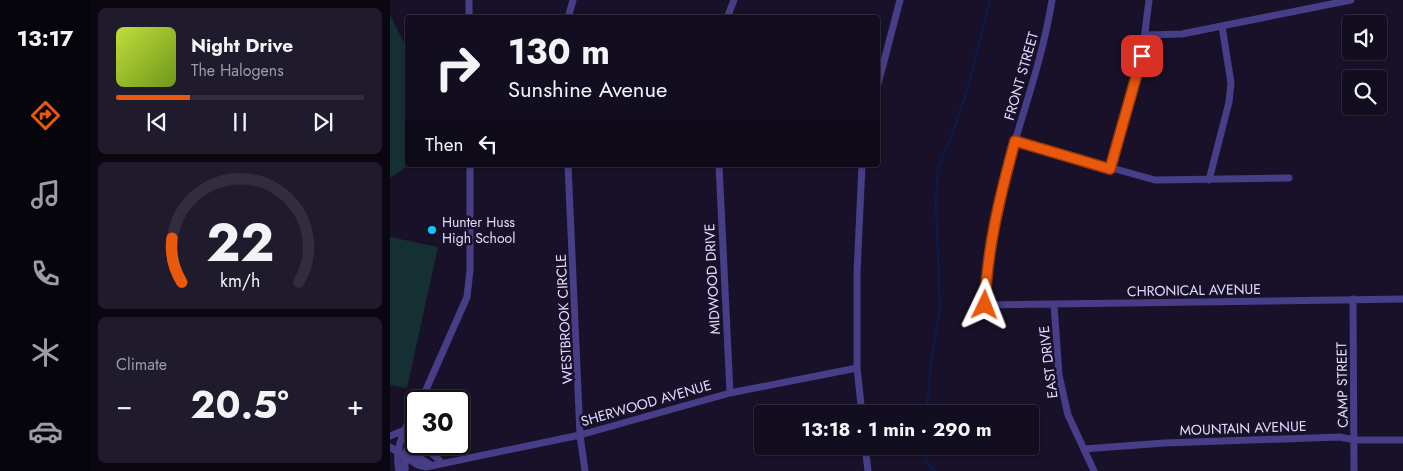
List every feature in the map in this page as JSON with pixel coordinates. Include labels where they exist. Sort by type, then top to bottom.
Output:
[{"type":"street","points":[[468,15],[470,0]]},
{"type":"street","points":[[569,15],[573,0]]},
{"type":"street","points":[[728,15],[734,0]]},
{"type":"street","points":[[880,76],[900,0]]},
{"type":"street","name":"FRONT STREET","points":[[985,305],[986,276],[994,222],[1015,141],[1037,73],[1052,0]]},
{"type":"street","points":[[1110,169],[1142,56],[1149,0]]},
{"type":"street","points":[[1146,35],[1182,34],[1351,0]]},
{"type":"street","points":[[1209,180],[1229,102],[1231,83],[1222,26]]},
{"type":"street","points":[[1015,141],[1155,180],[1289,178]]},
{"type":"street","points":[[426,390],[468,297],[470,270],[470,167]]},
{"type":"street","name":"WESTBROOK CIRCLE","points":[[568,167],[580,435],[586,471]]},
{"type":"street","name":"MIDWOOD DRIVE","points":[[718,167],[730,393]]},
{"type":"street","points":[[861,405],[857,368],[857,273],[862,167]]},
{"type":"street","name":"CAMP STREET","points":[[1353,299],[1354,471]]},
{"type":"street","name":"CHRONICAL AVENUE","points":[[985,305],[1403,299]]},
{"type":"street","name":"EAST DRIVE","points":[[1054,305],[1059,375],[1068,414],[1094,471]]},
{"type":"street","name":"SHERWOOD AVENUE","points":[[428,466],[580,435],[730,393],[857,368]]},
{"type":"street","points":[[390,436],[405,430]]},
{"type":"street","points":[[399,471],[398,452],[405,430]]},
{"type":"street","name":"MOUNTAIN AVENUE","points":[[1084,449],[1164,443],[1340,437],[1355,440],[1403,440]]},
{"type":"street","points":[[390,447],[406,456],[418,457],[428,466],[418,471]]},
{"type":"street","points":[[434,455],[442,463]]},
{"type":"street","points":[[866,455],[868,471]]},
{"type":"street","points":[[405,471],[406,456]]},
{"type":"green space","points":[[390,15],[405,45],[406,167],[390,178]]},
{"type":"green space","points":[[390,237],[438,247],[407,388],[390,385]]},
{"type":"waterway","points":[[927,405],[932,356],[940,309],[936,204],[938,167],[953,132],[968,87],[990,0]]},
{"type":"waterway","points":[[926,458],[926,462],[936,471]]},
{"type":"place","name":"Hunter Huss High School","points":[[432,230]]},
{"type":"route","points":[[985,305],[986,276],[994,222],[1015,141],[1110,169],[1142,56]]}]
